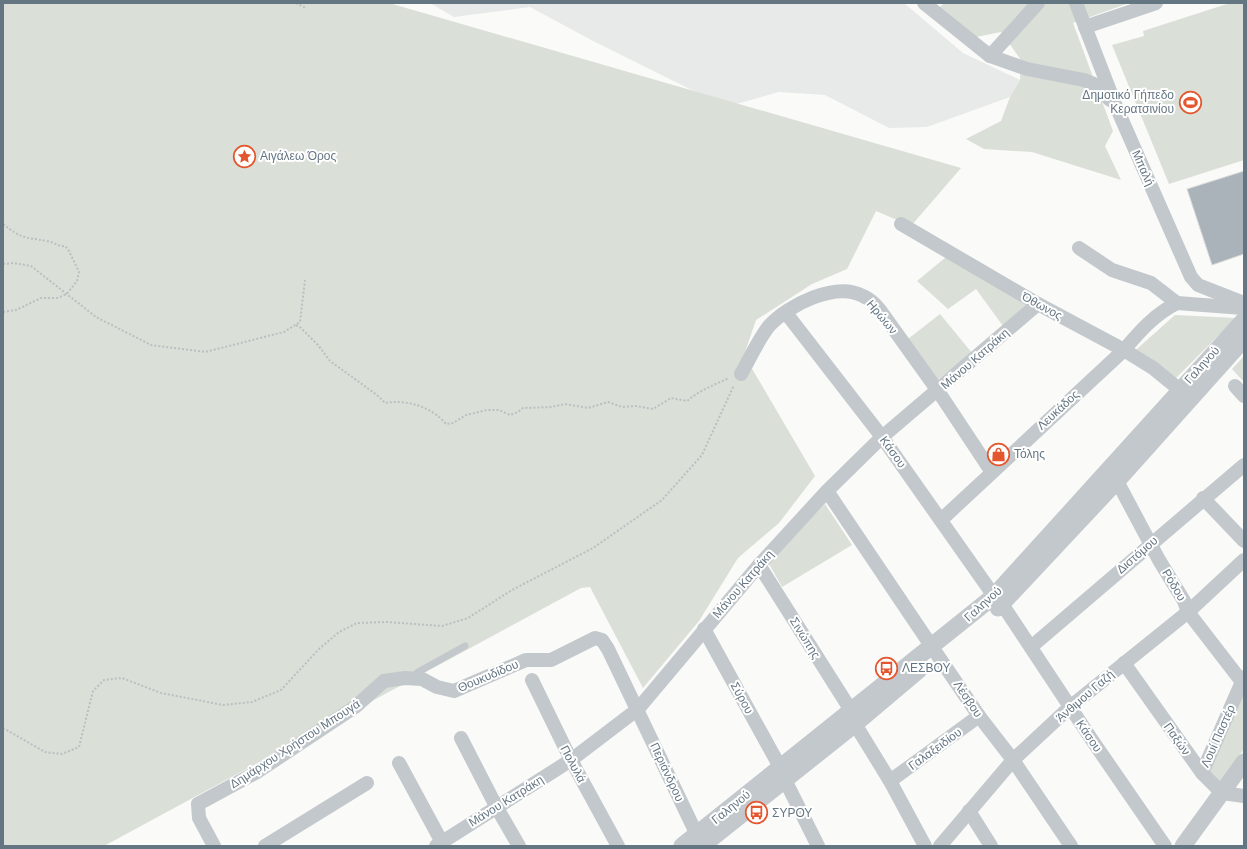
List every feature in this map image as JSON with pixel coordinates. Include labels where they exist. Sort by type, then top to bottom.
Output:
[{"type":"street","points":[[924,3],[990,56],[1027,69],[1084,80],[1096,85],[1115,104]]},
{"type":"street","points":[[990,56],[1038,3]]},
{"type":"street","name":"Μπαλή","points":[[1076,3],[1115,104],[1191,277],[1203,287],[1244,303]]},
{"type":"street","points":[[1085,27],[1156,3]]},
{"type":"street","name":"Όθωνος","points":[[901,224],[1038,304],[1124,350],[1153,368],[1180,390]]},
{"type":"street","points":[[1079,248],[1112,270],[1151,283],[1177,303],[1244,308]]},
{"type":"street","name":"Ηρώων","points":[[740,375],[769,327],[778,317],[822,294],[839,292],[862,295],[880,310],[938,391],[991,471]]},
{"type":"street","name":"Λευκάδος","points":[[941,520],[991,471],[1124,350],[1162,311],[1177,303]]},
{"type":"street","name":"Μάνου Κατράκη","points":[[440,845],[571,760],[638,709],[759,565],[826,491],[882,437],[938,391],[1038,304]]},
{"type":"street","name":"Κάσου","points":[[786,312],[882,437],[998,600],[1165,846]]},
{"type":"street","name":"Γαληνού","points":[[998,600],[1180,390],[1244,320]]},
{"type":"street","name":"Γαληνού","points":[[682,846],[699,840],[782,773],[854,718],[892,677],[935,651],[998,600],[1117,481],[1244,339]]},
{"type":"street","name":"Διστόμου","points":[[1031,647],[1203,498],[1244,465]]},
{"type":"street","name":"Ρόδου","points":[[1117,481],[1150,544],[1184,601],[1188,612],[1243,679]]},
{"type":"street","name":"Λέσβου","points":[[826,491],[979,716],[1013,760],[1071,846]]},
{"type":"street","points":[[1203,498],[1244,541]]},
{"type":"street","name":"Άνθιμου Γαζή","points":[[940,846],[1013,760],[1070,707],[1188,612],[1244,560]]},
{"type":"street","name":"Σινώπης","points":[[759,565],[854,718],[925,846]]},
{"type":"street","name":"Σύρου","points":[[704,629],[782,773],[818,846]]},
{"type":"street","name":"Θουκυδίδου","points":[[412,678],[422,679],[437,687],[454,691],[526,660],[551,660],[595,638],[602,640],[608,649],[638,709]]},
{"type":"street","name":"Παξών","points":[[1124,663],[1202,773],[1222,793]]},
{"type":"street","name":"Δημάρχου Χρήστου Μπουγά","points":[[214,846],[199,818],[198,804],[257,772],[355,707],[384,681],[412,678]]},
{"type":"street","name":"Λουί Παστέρ","points":[[1202,773],[1243,679]]},
{"type":"street","name":"Πολυλά","points":[[532,680],[571,760],[618,846]]},
{"type":"street","name":"Περιάνδρου","points":[[638,709],[699,840]]},
{"type":"street","name":"Γαλαξειδίου","points":[[890,782],[979,716]]},
{"type":"street","points":[[461,738],[497,808],[520,846]]},
{"type":"street","points":[[1183,846],[1244,762]]},
{"type":"street","points":[[399,763],[440,845]]},
{"type":"street","points":[[265,846],[367,783]]},
{"type":"street","points":[[1222,793],[1244,796]]},
{"type":"street","points":[[969,811],[991,846]]},
{"type":"lane","points":[[412,678],[418,672],[465,646]]},
{"type":"path","points":[[296,3],[306,8]]},
{"type":"path","points":[[3,224],[18,236],[29,239],[48,240],[68,249],[79,272],[77,280],[67,294],[57,298],[41,298],[16,310],[3,312]]},
{"type":"path","points":[[3,264],[14,263],[31,266],[96,317],[151,345],[205,352],[284,332],[296,325],[300,322],[305,280]]},
{"type":"path","points":[[3,728],[45,752],[62,754],[79,747],[93,691],[104,680],[122,678],[161,693],[223,705],[252,702],[281,690],[319,649],[339,632],[357,623],[387,622],[442,626],[468,618],[512,590],[593,548],[662,500],[702,455],[740,375],[733,375],[713,387],[704,389],[687,400],[671,398],[653,409],[636,406],[622,408],[608,402],[588,408],[565,404],[551,407],[523,408],[510,416],[499,410],[487,410],[466,414],[452,423],[446,424],[431,412],[419,406],[407,402],[386,403],[330,362],[318,345],[296,325]]},
{"type":"shaded area","points":[[3,3],[389,3],[961,168],[911,226],[876,211],[847,269],[812,284],[756,320],[744,355],[815,476],[779,523],[738,558],[699,621],[643,688],[590,587],[581,588],[104,846],[3,846]]},
{"type":"shaded area","points":[[430,3],[904,3],[963,53],[1020,80],[1010,97],[927,127],[889,128],[825,95],[779,92],[726,107],[595,42],[530,7],[454,17]]},
{"type":"shaded area","points":[[944,3],[1129,3],[1073,23],[1113,131],[1105,146],[1121,180],[1032,152],[984,149],[966,139],[1001,121],[1010,97],[1020,80],[1021,60],[1001,32],[976,37],[939,8]]},
{"type":"shaded area","name":"Δημοτικό Γήπεδο Κερατσινίου","points":[[1230,3],[1244,3],[1244,160],[1169,184],[1112,45],[1144,36],[1143,31]]},
{"type":"shaded area","points":[[946,257],[1027,305],[1003,326],[976,289],[948,309],[917,281]]},
{"type":"shaded area","points":[[940,314],[972,353],[936,381],[908,339]]},
{"type":"shaded area","points":[[1175,315],[1236,318],[1171,383],[1128,357]]},
{"type":"shaded area","points":[[1244,356],[1244,382],[1232,369]]},
{"type":"shaded area","points":[[825,504],[852,545],[782,587],[768,562]]},
{"type":"shaded area","points":[[1244,683],[1244,749],[1219,782],[1206,772]]},
{"type":"building","points":[[1244,171],[1244,254],[1212,265],[1187,189]]},
{"type":"place","name":"Δημοτικό Γήπεδο Κερατσινίου","points":[[1190,102]]},
{"type":"place","name":"Αιγάλεω Όρος","points":[[244,156]]},
{"type":"place","name":"Τόλης","points":[[999,454]]},
{"type":"place","name":"ΛΕΣΒΟΥ","points":[[886,668]]},
{"type":"place","name":"ΣΥΡΟΥ","points":[[756,813]]}]
